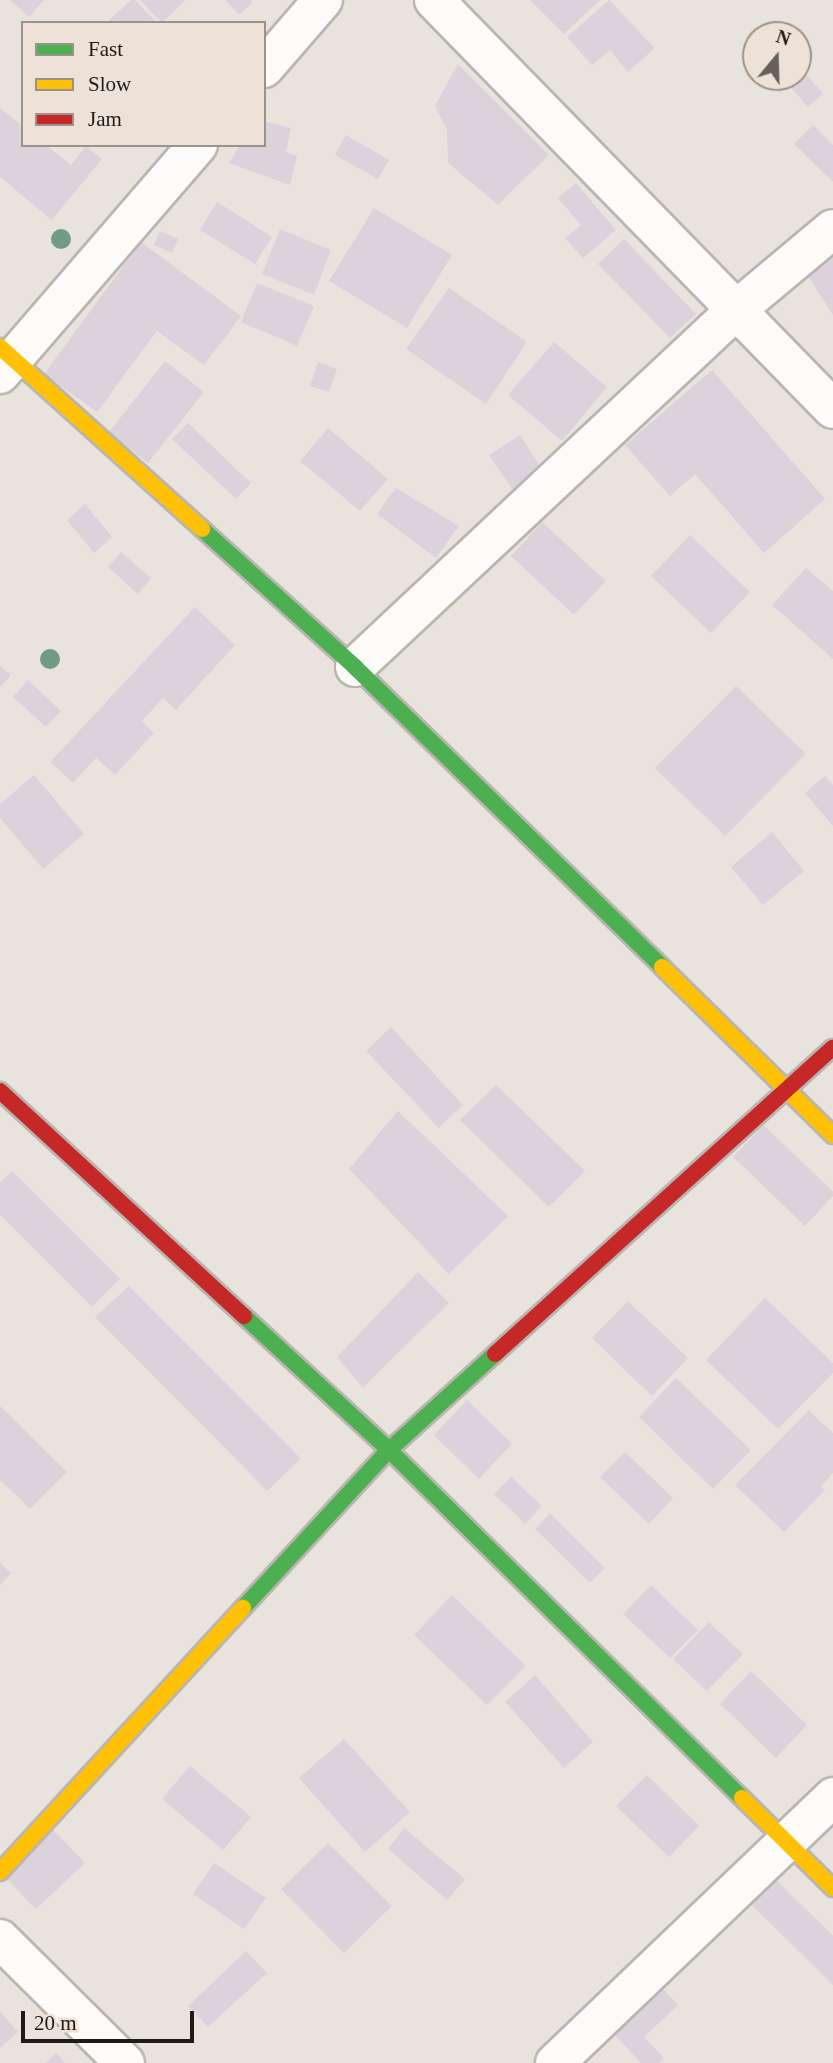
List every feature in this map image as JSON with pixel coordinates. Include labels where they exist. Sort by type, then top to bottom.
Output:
[{"type":"street","points":[[266,66],[323,0]]},
{"type":"street","points":[[434,0],[833,409]]},
{"type":"street","points":[[196,147],[4,361],[355,667],[833,1135]]},
{"type":"street","points":[[355,667],[736,310],[833,229]]},
{"type":"street","points":[[0,1872],[389,1450],[789,1091],[833,1048]]},
{"type":"street","points":[[0,1091],[389,1450],[833,1888]]},
{"type":"street","points":[[555,2063],[833,1797]]},
{"type":"street","points":[[0,1939],[125,2063]]},
{"type":"building","points":[[10,0],[44,0],[29,17]]},
{"type":"building","points":[[131,0],[135,0],[155,21],[108,21]]},
{"type":"building","points":[[140,0],[185,0],[164,21],[160,21]]},
{"type":"building","points":[[225,0],[251,0],[253,2],[239,15]]},
{"type":"building","points":[[530,0],[600,0],[564,34]]},
{"type":"building","points":[[609,0],[655,48],[628,72],[610,50],[592,65],[567,37]]},
{"type":"building","points":[[458,64],[549,155],[498,205],[448,163],[447,130],[435,106]]},
{"type":"building","points":[[812,81],[823,94],[808,107],[794,91],[812,91]]},
{"type":"building","points":[[0,108],[21,124],[21,147],[48,147],[71,165],[85,147],[102,159],[52,220],[0,177]]},
{"type":"building","points":[[266,122],[291,128],[286,152],[297,156],[290,185],[229,163],[239,147],[266,147]]},
{"type":"building","points":[[813,125],[833,145],[833,182],[794,144]]},
{"type":"building","points":[[346,135],[389,160],[378,179],[335,155]]},
{"type":"building","points":[[576,183],[616,230],[583,258],[565,238],[581,225],[558,198]]},
{"type":"building","points":[[217,202],[272,237],[255,264],[200,230]]},
{"type":"building","points":[[374,208],[452,255],[407,328],[329,281]]},
{"type":"building","points":[[280,229],[331,250],[314,295],[262,274]]},
{"type":"building","points":[[160,231],[178,239],[172,253],[154,245]]},
{"type":"building","points":[[624,239],[696,314],[670,338],[598,264]]},
{"type":"building","points":[[141,242],[241,316],[204,365],[157,331],[97,412],[44,374]]},
{"type":"building","points":[[833,258],[833,315],[807,275]]},
{"type":"building","points":[[257,283],[314,306],[297,346],[241,322]]},
{"type":"building","points":[[449,288],[527,342],[486,404],[406,349]]},
{"type":"building","points":[[554,342],[607,387],[562,441],[508,395]]},
{"type":"building","points":[[165,361],[204,392],[148,463],[109,432]]},
{"type":"building","points":[[318,362],[337,369],[329,392],[310,386]]},
{"type":"building","points":[[712,370],[825,499],[764,553],[695,474],[670,496],[625,445]]},
{"type":"building","points":[[188,423],[251,483],[236,499],[172,439]]},
{"type":"building","points":[[328,428],[388,479],[360,511],[300,461]]},
{"type":"building","points":[[520,435],[542,469],[512,489],[489,455]]},
{"type":"building","points":[[396,488],[459,526],[436,558],[377,514]]},
{"type":"building","points":[[85,504],[112,537],[94,553],[67,520]]},
{"type":"building","points":[[542,522],[606,581],[574,615],[511,556]]},
{"type":"building","points":[[690,535],[750,592],[711,633],[651,576]]},
{"type":"building","points":[[121,552],[151,578],[138,594],[108,567]]},
{"type":"building","points":[[806,568],[833,591],[833,659],[772,605]]},
{"type":"building","points":[[195,607],[235,645],[176,710],[163,698],[142,721],[154,733],[115,775],[96,758],[73,783],[50,762]]},
{"type":"building","points":[[0,665],[11,675],[0,688]]},
{"type":"building","points":[[28,680],[61,711],[46,727],[13,697]]},
{"type":"building","points":[[736,686],[806,754],[725,836],[655,768]]},
{"type":"building","points":[[34,775],[84,834],[43,869],[0,818],[0,804]]},
{"type":"building","points":[[825,776],[833,785],[833,826],[805,793]]},
{"type":"building","points":[[772,832],[804,871],[763,905],[731,867]]},
{"type":"building","points":[[391,1027],[463,1105],[439,1128],[366,1051]]},
{"type":"building","points":[[496,1085],[585,1171],[549,1207],[460,1120]]},
{"type":"building","points":[[398,1111],[508,1216],[449,1274],[349,1169]]},
{"type":"building","points":[[764,1125],[833,1192],[833,1196],[805,1226],[733,1157]]},
{"type":"building","points":[[12,1171],[120,1279],[92,1307],[0,1215],[0,1183]]},
{"type":"building","points":[[418,1272],[449,1303],[363,1388],[337,1357]]},
{"type":"building","points":[[129,1286],[301,1459],[267,1491],[95,1317]]},
{"type":"building","points":[[765,1298],[833,1363],[833,1373],[778,1429],[706,1360]]},
{"type":"building","points":[[628,1301],[688,1358],[652,1396],[592,1338]]},
{"type":"building","points":[[676,1378],[751,1450],[713,1489],[639,1417]]},
{"type":"building","points":[[467,1400],[512,1444],[479,1479],[434,1435]]},
{"type":"building","points":[[0,1406],[67,1472],[30,1509],[0,1480]]},
{"type":"building","points":[[809,1410],[833,1433],[833,1473],[821,1486],[825,1490],[784,1532],[735,1485]]},
{"type":"building","points":[[625,1452],[673,1498],[649,1524],[600,1477]]},
{"type":"building","points":[[511,1477],[542,1506],[525,1524],[494,1494]]},
{"type":"building","points":[[550,1513],[605,1568],[590,1583],[535,1529]]},
{"type":"building","points":[[0,1563],[11,1573],[0,1585]]},
{"type":"building","points":[[651,1585],[698,1630],[670,1658],[623,1614]]},
{"type":"building","points":[[452,1595],[526,1666],[487,1705],[414,1635]]},
{"type":"building","points":[[709,1622],[743,1654],[707,1691],[673,1659]]},
{"type":"building","points":[[751,1671],[807,1725],[776,1758],[720,1704]]},
{"type":"building","points":[[535,1675],[593,1742],[564,1768],[505,1702]]},
{"type":"building","points":[[344,1739],[410,1812],[365,1852],[299,1778]]},
{"type":"building","points":[[190,1766],[251,1817],[223,1850],[162,1799]]},
{"type":"building","points":[[647,1775],[699,1826],[669,1857],[616,1806]]},
{"type":"building","points":[[52,1828],[85,1863],[36,1909],[3,1875]]},
{"type":"building","points":[[404,1828],[465,1879],[447,1900],[388,1849]]},
{"type":"building","points":[[328,1843],[392,1906],[344,1953],[281,1889]]},
{"type":"building","points":[[214,1863],[266,1898],[244,1929],[193,1894]]},
{"type":"building","points":[[775,1879],[833,1936],[833,1985],[750,1903]]},
{"type":"building","points":[[246,1951],[267,1973],[208,2027],[188,2006]]},
{"type":"building","points":[[659,1985],[678,2005],[644,2037],[664,2058],[659,2063],[641,2063],[610,2030]]},
{"type":"building","points":[[0,2011],[18,2032],[0,2048]]},
{"type":"building","points":[[56,2053],[65,2063],[46,2063]]},
{"type":"traffic: fast","points":[[202,529],[355,667],[662,967]]},
{"type":"traffic: fast","points":[[244,1316],[389,1450],[742,1798]]},
{"type":"traffic: fast","points":[[243,1608],[389,1450],[495,1354]]},
{"type":"traffic: slow","points":[[0,347],[202,529]]},
{"type":"traffic: slow","points":[[662,967],[833,1135]]},
{"type":"traffic: slow","points":[[0,1872],[243,1608]]},
{"type":"traffic: slow","points":[[742,1798],[833,1888]]},
{"type":"traffic: jam","points":[[495,1354],[833,1048]]},
{"type":"traffic: jam","points":[[0,1091],[244,1316]]}]
